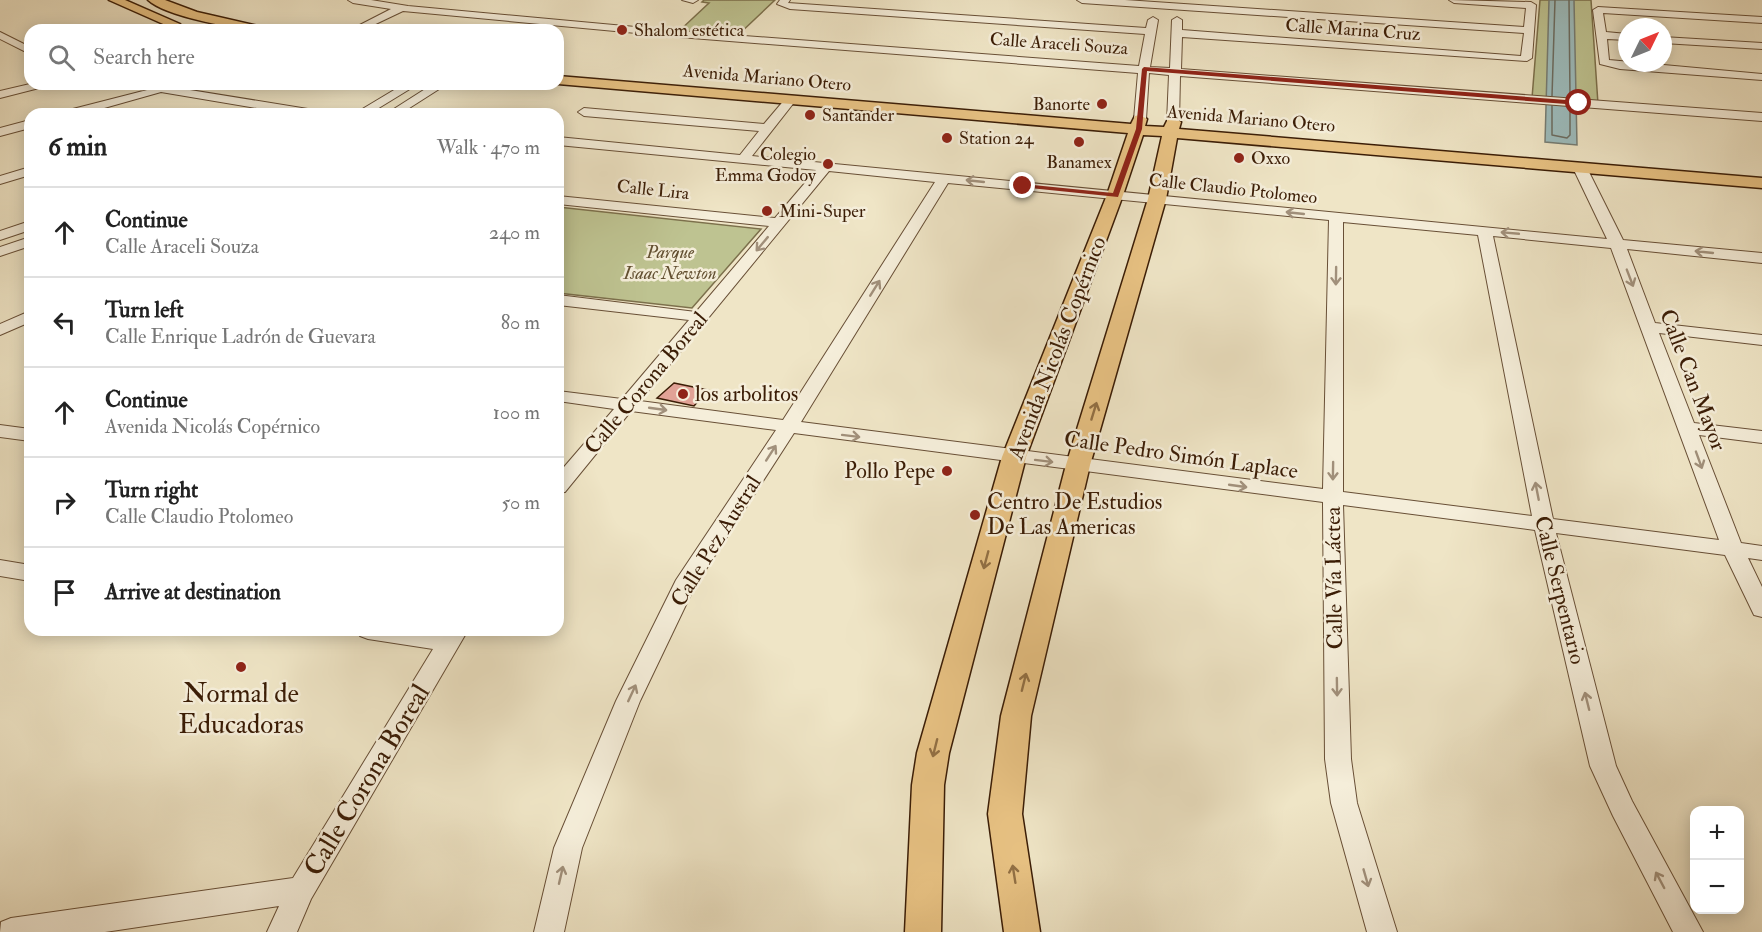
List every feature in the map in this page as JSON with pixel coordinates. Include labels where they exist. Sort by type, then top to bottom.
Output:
[{"type":"main road","points":[[115,0],[174,24]]},
{"type":"main road","points":[[154,0],[193,15],[232,24]]},
{"type":"main road","name":"Avenida Mariano Otero","points":[[564,71],[1173,127],[1580,168],[1762,183]]},
{"type":"main road","name":"Avenida Mariano Otero","points":[[564,81],[790,100],[1140,124]]},
{"type":"main road","name":"Avenida Nicolás Copérnico","points":[[923,932],[928,785],[933,753],[1014,457],[1116,195],[1140,124]]},
{"type":"main road","name":"Avenida Mariano Otero","points":[[1173,127],[1762,172]]},
{"type":"main road","name":"Avenida Nicolás Copérnico","points":[[1022,932],[1005,814],[1016,716],[1078,465],[1157,199],[1173,127]]},
{"type":"street","name":"Calle Araceli Souza","points":[[353,0],[402,8],[679,34],[1762,117]]},
{"type":"street","points":[[368,24],[419,0]]},
{"type":"street","points":[[687,0],[693,0]]},
{"type":"street","points":[[1082,0],[1179,3],[1529,30],[1531,5],[1454,0]]},
{"type":"street","points":[[784,2],[1151,32]]},
{"type":"street","points":[[1140,124],[1144,69],[1156,3]]},
{"type":"street","points":[[1173,127],[1179,3]]},
{"type":"street","points":[[1762,20],[1598,10],[1604,62],[1620,66],[1762,76]]},
{"type":"street","name":"Calle Marina Cruz","points":[[1176,33],[1521,60],[1527,58],[1529,30]]},
{"type":"street","points":[[0,35],[24,48]]},
{"type":"street","points":[[1601,35],[1618,36]]},
{"type":"street","points":[[1672,41],[1762,46]]},
{"type":"street","points":[[0,94],[24,88]]},
{"type":"street","points":[[92,108],[162,90],[272,108]]},
{"type":"street","points":[[370,108],[402,90]]},
{"type":"street","points":[[402,108],[431,90]]},
{"type":"street","points":[[743,159],[790,100]]},
{"type":"street","points":[[240,108],[251,105]]},
{"type":"street","points":[[584,112],[767,128]]},
{"type":"street","points":[[0,132],[24,126]]},
{"type":"street","name":"Calle Claudio Ptolomeo","points":[[564,142],[1762,258]]},
{"type":"street","name":"Calle Corona Boreal","points":[[564,480],[826,167]]},
{"type":"street","name":"Calle Can Mayor","points":[[1580,168],[1617,243],[1733,550],[1762,609]]},
{"type":"street","points":[[0,180],[24,173]]},
{"type":"street","name":"Calle Pez Austral","points":[[549,932],[568,848],[628,701],[684,586],[788,427],[944,178]]},
{"type":"street","name":"Calle Lira","points":[[564,201],[780,223]]},
{"type":"street","name":"Calle Vía Láctea","points":[[1336,217],[1333,499],[1338,759],[1344,803],[1382,932]]},
{"type":"street","points":[[0,236],[24,227]]},
{"type":"street","name":"Calle Serpentario","points":[[1485,231],[1544,525],[1603,766],[1622,808],[1688,932]]},
{"type":"street","points":[[0,252],[24,243]]},
{"type":"street","points":[[564,301],[700,317]]},
{"type":"street","points":[[3,327],[24,318]]},
{"type":"street","points":[[3,327],[24,328]]},
{"type":"street","points":[[1650,327],[1762,339]]},
{"type":"street","name":"Calle Pedro Simón Laplace","points":[[564,397],[1333,499],[1762,553]]},
{"type":"street","points":[[1687,428],[1762,437]]},
{"type":"street","points":[[0,431],[24,434]]},
{"type":"street","points":[[0,568],[24,572]]},
{"type":"street","name":"Calle Corona Boreal","points":[[282,932],[301,890],[453,637]]},
{"type":"street","points":[[11,932],[301,890]]},
{"type":"green space","points":[[704,0],[775,0],[737,36],[678,32],[709,3],[702,2]]},
{"type":"green space","points":[[1540,0],[1591,0],[1598,104],[1532,98]]},
{"type":"green space","name":"Parque Isaac Newton","points":[[564,208],[761,229],[692,308],[564,294]]},
{"type":"water","points":[[1549,0],[1574,0],[1577,145],[1545,142]]},
{"type":"building","name":"los arbolitos","points":[[674,383],[708,390],[694,406],[657,398]]},
{"type":"place","name":"Shalom estética","points":[[622,30]]},
{"type":"place","name":"Banorte","points":[[1102,104]]},
{"type":"place","name":"Santander","points":[[810,115]]},
{"type":"place","name":"Station 24","points":[[947,138]]},
{"type":"place","name":"Banamex","points":[[1079,142]]},
{"type":"place","name":"Oxxo","points":[[1239,158]]},
{"type":"place","name":"Colegio Emma Godoy","points":[[828,164]]},
{"type":"place","name":"Mini-Super","points":[[767,211]]},
{"type":"place","name":"los arbolitos","points":[[683,394]]},
{"type":"place","name":"Pollo Pepe","points":[[947,471]]},
{"type":"place","name":"Centro De Estudios De Las Americas","points":[[975,515]]},
{"type":"place","name":"Normal de Educadoras","points":[[241,667]]},
{"type":"route","points":[[1023,186],[1116,195],[1139,129],[1144,69],[1579,103]]}]
